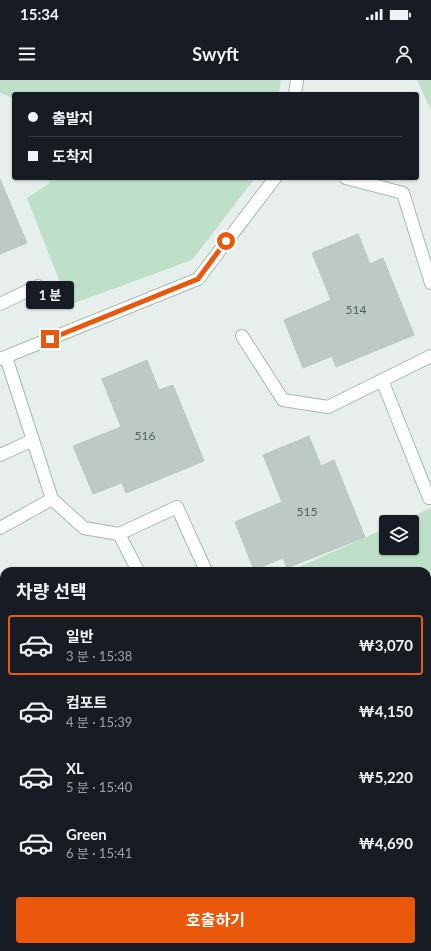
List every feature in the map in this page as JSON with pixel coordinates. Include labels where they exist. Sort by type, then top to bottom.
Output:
[{"type":"street","points":[[295,92],[297,80]]},
{"type":"street","points":[[204,567],[177,507],[119,534],[84,528],[52,499],[33,440],[3,358],[198,279],[273,180]]},
{"type":"street","points":[[354,180],[403,193],[426,253],[431,283]]},
{"type":"street","points":[[0,304],[38,286]]},
{"type":"street","points":[[242,336],[283,400],[328,407],[431,356]]},
{"type":"street","points":[[382,380],[429,498]]},
{"type":"street","points":[[0,455],[33,440]]},
{"type":"street","points":[[0,528],[52,499]]},
{"type":"street","points":[[119,534],[136,567]]},
{"type":"green space","points":[[0,80],[281,80],[279,92],[12,92],[12,97],[0,93]]},
{"type":"green space","points":[[417,80],[431,80],[431,110]]},
{"type":"green space","points":[[49,180],[253,180],[192,260],[69,305],[27,198],[50,183]]},
{"type":"green space","points":[[431,508],[431,567],[299,567],[379,531],[379,555],[419,555],[419,515],[416,515]]},
{"type":"building","points":[[0,179],[27,243],[0,254]]},
{"type":"building","points":[[358,234],[370,264],[383,258],[414,335],[336,367],[332,356],[303,368],[284,320],[331,300],[312,253]]},
{"type":"building","points":[[147,360],[159,390],[173,385],[204,461],[126,493],[122,483],[93,494],[73,446],[121,427],[102,379]]},
{"type":"building","points":[[309,436],[321,466],[334,460],[365,537],[290,567],[287,567],[283,558],[261,567],[253,567],[235,522],[282,502],[263,455]]},
{"type":"route","points":[[50,339],[198,279],[226,241]]}]
